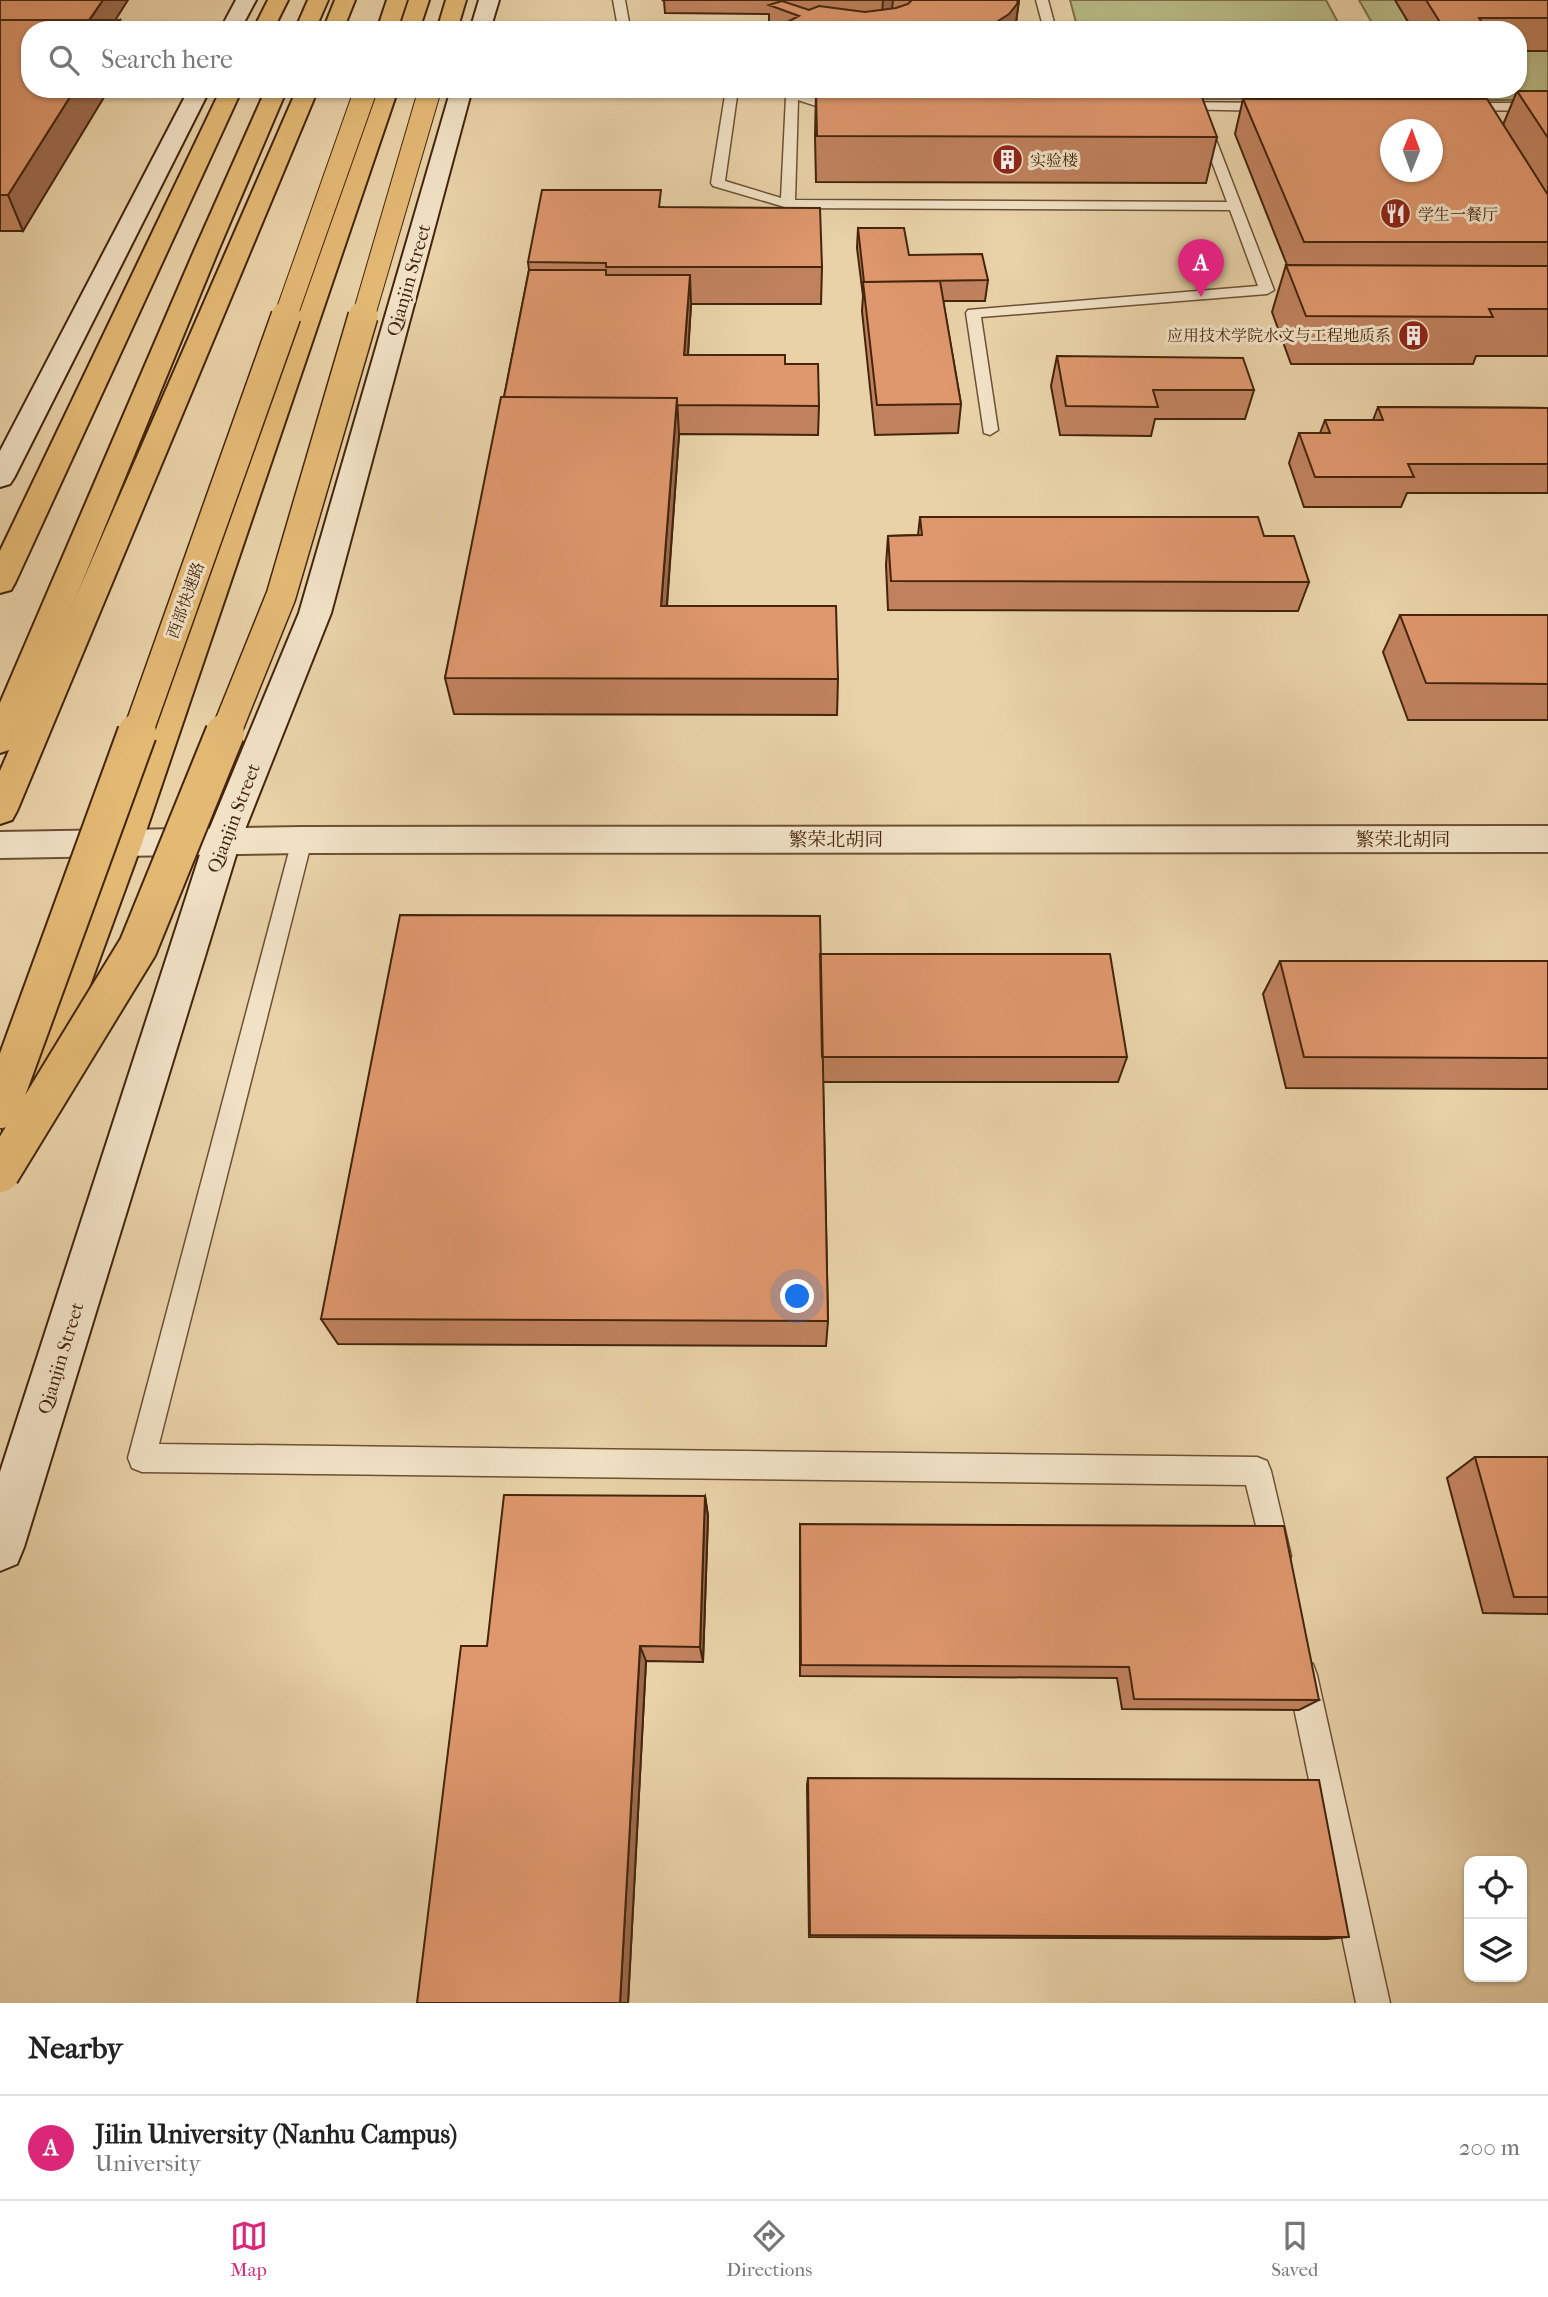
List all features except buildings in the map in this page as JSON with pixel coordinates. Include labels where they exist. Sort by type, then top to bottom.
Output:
[{"type":"main road","points":[[235,21],[246,0]]},
{"type":"main road","points":[[267,21],[278,0]]},
{"type":"main road","points":[[309,21],[318,0]]},
{"type":"main road","points":[[337,21],[345,0]]},
{"type":"main road","points":[[390,21],[397,0]]},
{"type":"main road","points":[[412,21],[419,0]]},
{"type":"main road","points":[[450,21],[456,0]]},
{"type":"main road","points":[[482,21],[488,0]]},
{"type":"main road","points":[[0,478],[195,98]]},
{"type":"main road","points":[[0,583],[228,98]]},
{"type":"main road","points":[[0,741],[67,587],[237,176],[273,98]]},
{"type":"main road","points":[[0,811],[303,98]]},
{"type":"main road","name":"西部快速路","points":[[0,1109],[190,589],[363,98]]},
{"type":"main road","points":[[0,1175],[124,843],[385,98]]},
{"type":"main road","points":[[0,1175],[138,947],[281,596],[427,98]]},
{"type":"main road","name":"Qianjin Street","points":[[0,1547],[222,842],[315,613],[459,98]]},
{"type":"main road","name":"繁荣北胡同","points":[[0,845],[302,840],[1548,839]]},
{"type":"lane","points":[[619,0],[623,21]]},
{"type":"lane","points":[[1042,0],[1048,21]]},
{"type":"lane","points":[[731,98],[718,183],[788,204],[1235,206]]},
{"type":"lane","points":[[788,204],[792,98]]},
{"type":"lane","points":[[803,98],[830,105],[856,105]]},
{"type":"lane","points":[[1158,106],[1291,107]]},
{"type":"lane","points":[[990,430],[973,313],[1274,290],[1235,206],[1197,106]]},
{"type":"lane","points":[[1452,107],[1548,107]]},
{"type":"lane","points":[[302,840],[142,1458],[1257,1471],[1281,1580]]},
{"type":"lane","points":[[1296,1648],[1373,2003]]},
{"type":"green space","points":[[1070,0],[1326,0],[1337,21],[1076,21]]},
{"type":"green space","points":[[1359,0],[1395,0],[1408,21],[1371,21]]},
{"type":"green space","points":[[1527,51],[1548,51],[1548,100],[1421,98],[1527,98]]},
{"type":"green space","points":[[1137,98],[1367,98],[1360,99]]},
{"type":"place","name":"实验楼","points":[[1007,160]]},
{"type":"place","name":"学生一餐厅","points":[[1395,214]]},
{"type":"place","name":"Jilin University (Nanhu Campus)","points":[[1201,297]]},
{"type":"place","name":"应用技术学院水文与工程地质系","points":[[1414,335]]}]
